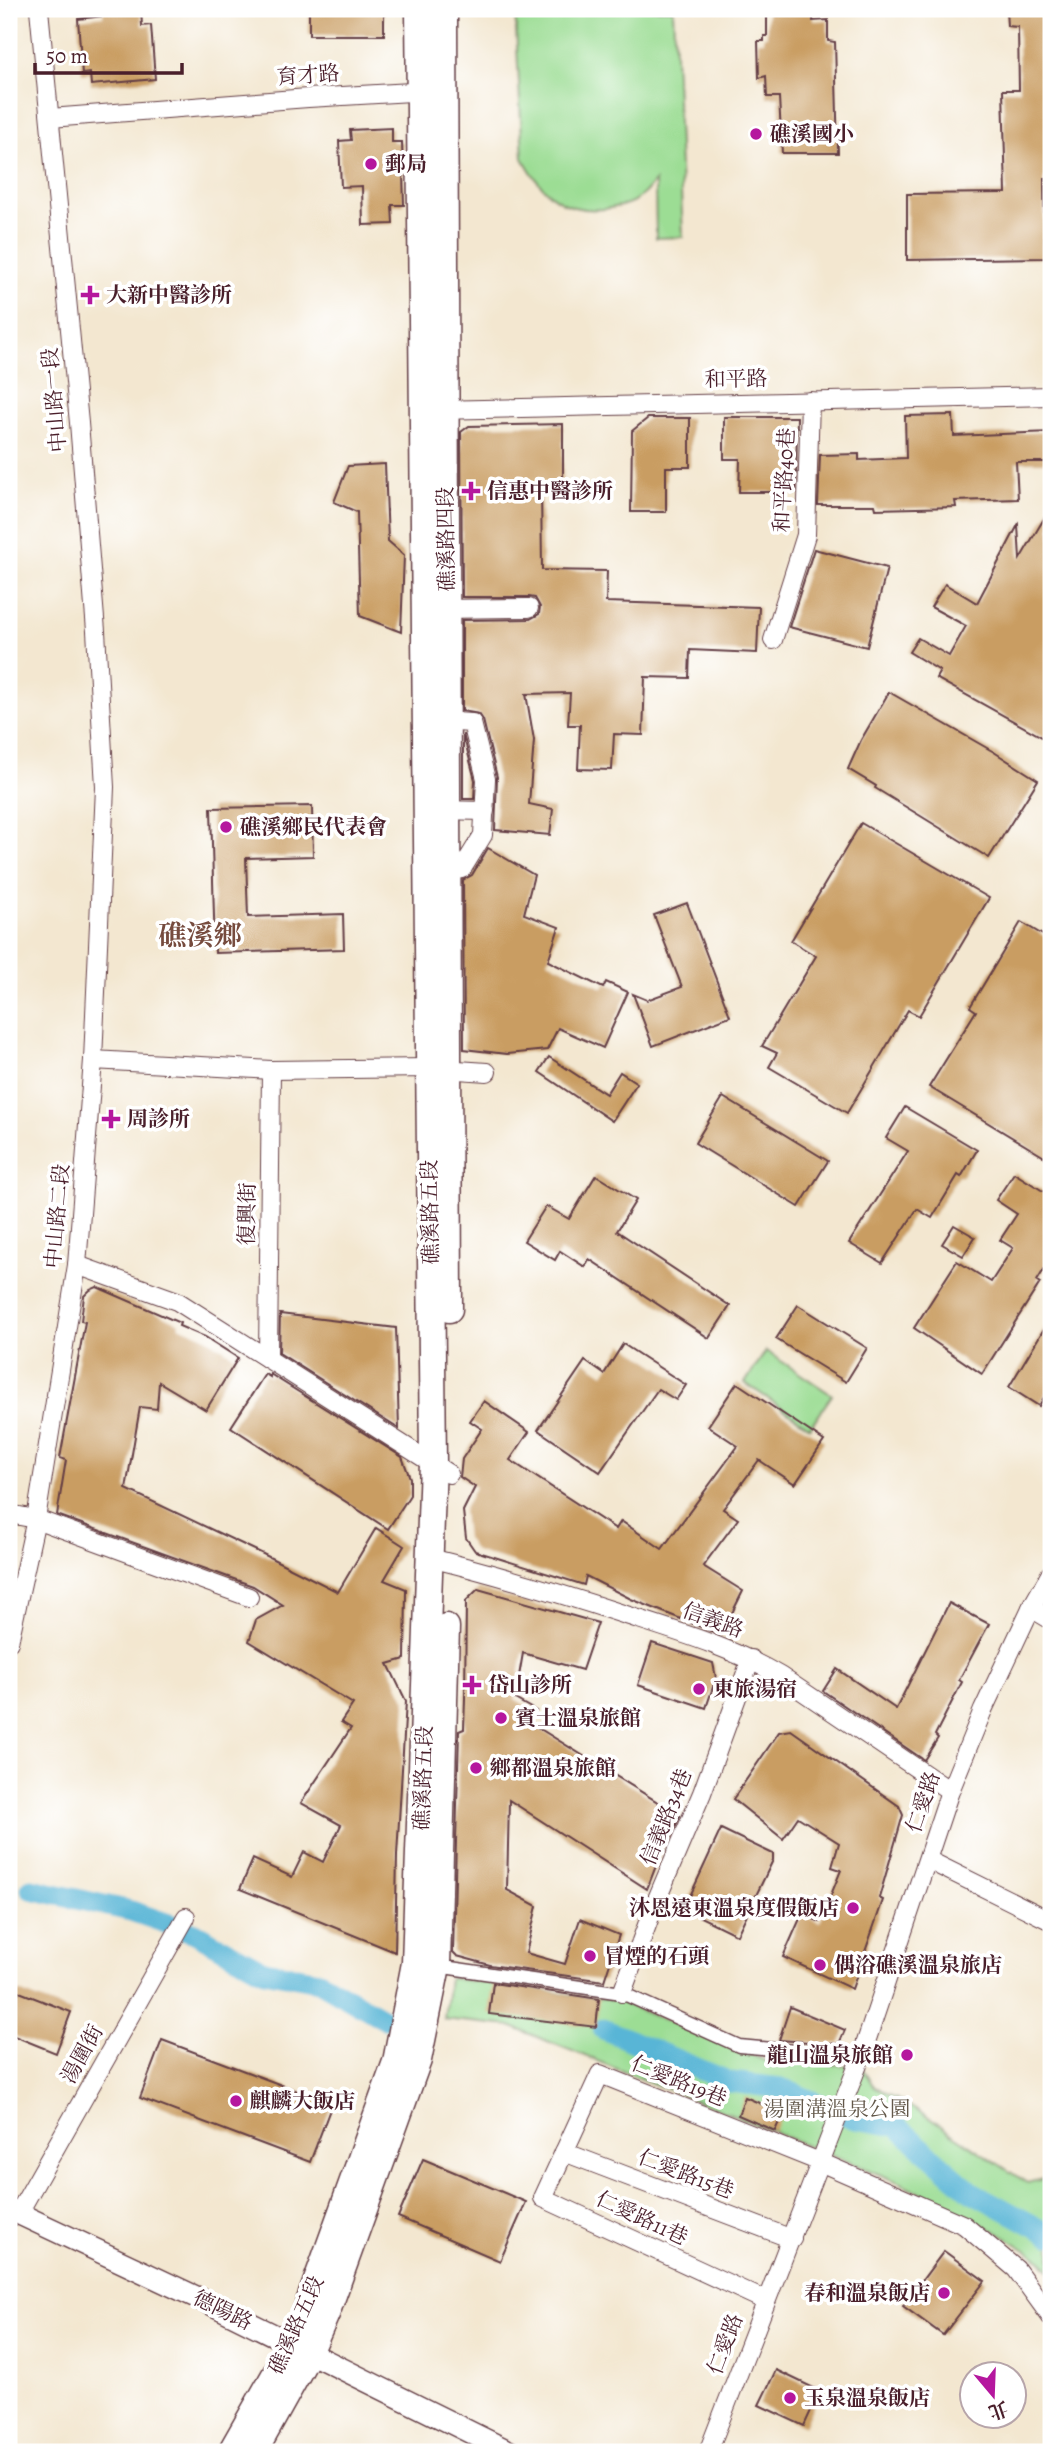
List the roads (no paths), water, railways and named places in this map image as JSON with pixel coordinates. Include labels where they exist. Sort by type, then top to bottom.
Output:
[{"type":"main road","name":"礁溪路四段","points":[[418,9],[431,91],[438,1069]]},
{"type":"main road","name":"礁溪路四段","points":[[431,91],[444,9]]},
{"type":"main road","name":"礁溪路五段","points":[[231,2452],[326,2314],[418,2060],[437,1966],[441,1469],[438,1069]]},
{"type":"main road","name":"礁溪路五段","points":[[254,2452],[300,2349],[306,2311],[396,2062],[415,1963],[439,1560]]},
{"type":"street","name":"中山路一段","points":[[39,9],[82,464],[105,787]]},
{"type":"street","name":"育才路","points":[[50,118],[431,91]]},
{"type":"street","name":"和平路","points":[[433,410],[1051,396]]},
{"type":"street","name":"和平路40巷","points":[[773,640],[806,535],[810,401]]},
{"type":"street","points":[[435,609],[529,608]]},
{"type":"street","points":[[436,721],[472,723],[486,779],[483,835],[462,869],[437,874]]},
{"type":"street","name":"中山路二段","points":[[9,1642],[36,1519],[77,1265],[93,1060],[105,787]]},
{"type":"street","points":[[437,810],[485,811]]},
{"type":"street","points":[[93,1060],[271,1070],[438,1069],[487,1073]]},
{"type":"street","name":"復興街","points":[[268,1359],[271,1070]]},
{"type":"street","points":[[77,1265],[177,1301],[441,1469]]},
{"type":"street","points":[[9,1514],[36,1519],[249,1597]]},
{"type":"street","name":"信義路","points":[[439,1560],[587,1602],[751,1658],[950,1791]]},
{"type":"street","name":"仁愛路","points":[[708,2452],[861,2057],[950,1791],[983,1710],[1031,1608],[1051,1573]]},
{"type":"street","points":[[1031,1608],[1051,1620]]},
{"type":"street","name":"信義路34巷","points":[[622,1993],[654,1906],[702,1793],[751,1658]]},
{"type":"street","points":[[928,1860],[1051,1921]]},
{"type":"street","name":"湯圍街","points":[[13,2212],[186,1917]]},
{"type":"street","points":[[437,1966],[622,1993],[739,2046],[861,2057]]},
{"type":"street","name":"仁愛路19巷","points":[[564,2152],[600,2074],[820,2162]]},
{"type":"street","name":"仁愛路15巷","points":[[564,2152],[792,2239]]},
{"type":"street","name":"仁愛路11巷","points":[[564,2152],[543,2198],[766,2301]]},
{"type":"street","points":[[820,2162],[964,2225],[1016,2269],[1051,2317]]},
{"type":"street","name":"德陽路","points":[[13,2212],[211,2304],[510,2452]]},
{"type":"waterway","points":[[31,1889],[131,1911],[195,1933],[264,1971],[319,1981],[384,2019]]},
{"type":"waterway","points":[[603,2029],[730,2082],[781,2088],[855,2119],[897,2126],[972,2192],[1051,2235]]},
{"type":"place","name":"礁溪國小","points":[[756,134]]},
{"type":"place","name":"郵局","points":[[371,164]]},
{"type":"place","name":"大新中醫診所","points":[[90,295]]},
{"type":"place","name":"信惠中醫診所","points":[[471,491]]},
{"type":"place","name":"礁溪鄉民代表會","points":[[226,827]]},
{"type":"place","name":"周診所","points":[[111,1119]]},
{"type":"place","name":"岱山診所","points":[[472,1685]]},
{"type":"place","name":"東旅湯宿","points":[[699,1689]]},
{"type":"place","name":"賓士溫泉旅館","points":[[501,1718]]},
{"type":"place","name":"鄉都溫泉旅館","points":[[476,1768]]},
{"type":"place","name":"沐恩遠東溫泉度假飯店","points":[[853,1908]]},
{"type":"place","name":"冒煙的石頭","points":[[590,1956]]},
{"type":"place","name":"偶浴礁溪溫泉旅店","points":[[820,1965]]},
{"type":"place","name":"龍山溫泉旅館","points":[[907,2055]]},
{"type":"place","name":"麒麟大飯店","points":[[236,2101]]},
{"type":"place","name":"春和溫泉飯店","points":[[944,2293]]},
{"type":"place","name":"玉泉溫泉飯店","points":[[790,2398]]},
{"type":"district","name":"礁溪鄉","points":[[200,935]]},
{"type":"park label","name":"湯圍溝溫泉公園","points":[[837,2109]]}]
